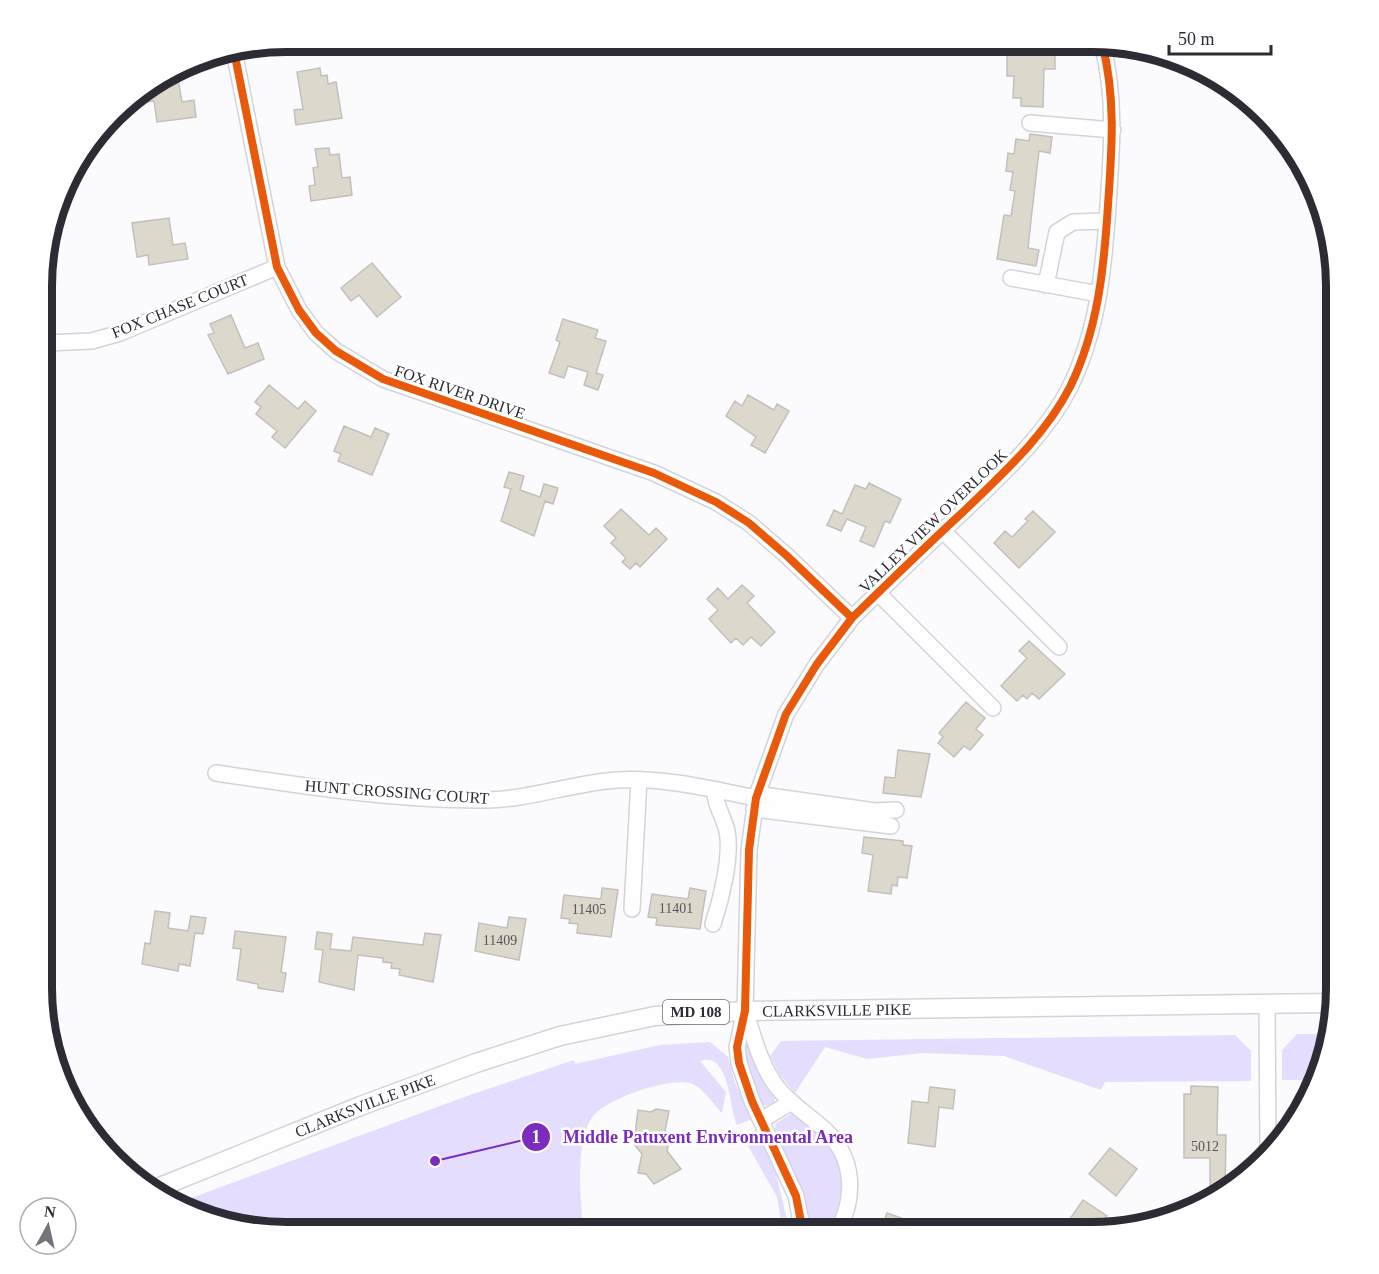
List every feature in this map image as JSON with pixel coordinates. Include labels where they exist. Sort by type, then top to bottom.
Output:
[{"type":"main road","name":"CLARKSVILLE PIKE","points":[[162,1186],[363,1105],[476,1063],[560,1036],[655,1016],[745,1011],[1326,1003]]},
{"type":"street","name":"VALLEY VIEW OVERLOOK","points":[[745,1011],[749,850],[756,801],[786,714],[817,663],[852,618],[1010,467],[1052,417],[1070,388],[1081,360],[1094,323],[1100,294],[1107,221],[1113,130],[1112,93],[1104,53]]},
{"type":"street","name":"FOX RIVER DRIVE","points":[[235,58],[277,267],[287,291],[316,333],[357,366],[382,379],[654,473],[707,497],[749,523],[852,618]]},
{"type":"street","points":[[1030,123],[1113,130]]},
{"type":"street","points":[[1046,285],[1057,232],[1073,222],[1107,221]]},
{"type":"street","name":"FOX CHASE COURT","points":[[52,343],[92,341],[120,333],[277,267]]},
{"type":"street","points":[[1011,278],[1100,294]]},
{"type":"street","points":[[943,531],[1059,647]]},
{"type":"street","points":[[878,593],[993,708]]},
{"type":"street","name":"HUNT CROSSING COURT","points":[[216,773],[323,788],[461,800],[512,798],[591,783],[639,780],[715,790],[756,801]]},
{"type":"street","points":[[632,909],[639,780]]},
{"type":"street","points":[[713,924],[720,902],[727,846],[727,831],[715,790]]},
{"type":"street","points":[[756,801],[875,811],[896,810]]},
{"type":"street","points":[[756,801],[891,826]]},
{"type":"street","points":[[1267,1003],[1268,1142]]},
{"type":"street","points":[[745,1011],[766,1073],[790,1103],[825,1130],[836,1142],[843,1156],[851,1188],[843,1222]]},
{"type":"street","points":[[745,1011],[737,1047],[739,1063],[752,1101],[763,1119],[796,1196],[801,1222]]},
{"type":"street","points":[[763,1119],[790,1103]]},
{"type":"shaded area","points":[[1297,1034],[1322,1034],[1308,1080],[1282,1080],[1282,1050]]},
{"type":"shaded area","points":[[1235,1035],[1251,1051],[1251,1081],[1105,1082],[1101,1090],[1004,1056],[923,1053],[867,1059],[825,1047],[795,1093],[779,1074],[770,1056],[781,1041]]},
{"type":"shaded area","points":[[749,1041],[756,1067],[775,1097],[774,1105],[770,1107],[762,1104],[750,1077],[743,1042]]},
{"type":"shaded area","points":[[710,1042],[728,1057],[735,1083],[752,1119],[737,1125],[723,1072],[717,1064],[710,1060],[700,1061],[726,1092],[722,1113],[697,1086],[683,1082],[641,1090],[602,1108],[594,1115],[584,1135],[580,1183],[582,1222],[286,1222],[226,1214],[188,1199],[467,1096],[574,1060],[575,1064],[660,1045]]},
{"type":"shaded area","points":[[791,1114],[797,1115],[831,1150],[842,1171],[844,1183],[843,1201],[836,1222],[808,1222],[797,1180],[775,1130],[776,1123]]},
{"type":"shaded area","points":[[757,1129],[776,1174],[788,1222],[781,1222],[777,1197],[743,1137]]},
{"type":"building","points":[[1007,53],[1055,54],[1055,69],[1044,69],[1043,107],[1021,106],[1021,98],[1013,98],[1014,76],[1007,76]]},
{"type":"building","points":[[320,68],[321,76],[327,75],[328,84],[336,82],[342,118],[296,125],[294,110],[303,109],[297,72]]},
{"type":"building","points":[[178,79],[182,102],[194,100],[196,117],[157,122],[154,101],[148,102],[147,98],[156,92]]},
{"type":"building","points":[[1030,134],[1052,137],[1050,153],[1039,151],[1028,248],[1039,250],[1036,266],[997,259],[1004,215],[1011,216],[1015,191],[1010,190],[1013,172],[1006,171],[1008,153],[1014,154],[1016,139],[1029,141]]},
{"type":"building","points":[[329,148],[330,155],[339,154],[342,178],[350,177],[352,195],[311,201],[309,186],[315,185],[313,168],[318,167],[315,149]]},
{"type":"building","points":[[169,218],[173,245],[185,243],[188,259],[149,265],[148,255],[137,257],[132,223]]},
{"type":"building","points":[[372,263],[401,297],[377,317],[359,295],[351,301],[341,288]]},
{"type":"building","points":[[231,315],[245,348],[258,343],[264,359],[228,374],[208,335],[214,333],[210,324]]},
{"type":"building","points":[[563,319],[598,330],[595,338],[606,341],[596,373],[603,375],[598,390],[584,385],[588,372],[568,366],[564,378],[549,373],[560,342],[556,340]]},
{"type":"building","points":[[269,385],[298,409],[305,401],[316,411],[285,448],[272,437],[277,431],[256,414],[261,407],[255,402]]},
{"type":"building","points":[[748,395],[774,410],[777,404],[789,411],[765,453],[751,445],[756,437],[726,416],[735,401],[742,406]]},
{"type":"building","points":[[344,426],[371,437],[375,428],[389,434],[372,475],[338,461],[341,454],[334,451]]},
{"type":"building","points":[[509,472],[524,476],[520,490],[540,497],[544,484],[558,488],[553,504],[545,501],[534,536],[501,521],[511,489],[504,487]]},
{"type":"building","points":[[869,483],[901,499],[890,523],[885,521],[874,547],[860,541],[866,527],[847,519],[841,531],[827,525],[834,510],[842,514],[855,485],[866,489]]},
{"type":"building","points":[[621,509],[649,535],[656,528],[667,539],[640,567],[636,563],[630,569],[622,562],[626,558],[611,543],[616,538],[604,526]]},
{"type":"building","points":[[1033,511],[1055,532],[1019,568],[994,543],[1005,531],[1012,537],[1028,521],[1025,519]]},
{"type":"building","points":[[742,585],[754,596],[747,603],[775,632],[761,646],[751,637],[743,645],[736,638],[731,643],[709,619],[718,610],[707,599],[718,588],[728,599]]},
{"type":"building","points":[[1029,641],[1065,674],[1039,699],[1032,693],[1027,699],[1023,695],[1017,701],[1001,686],[1027,658],[1019,651]]},
{"type":"building","points":[[966,702],[985,718],[976,729],[983,735],[970,750],[964,746],[954,757],[938,743],[943,737],[939,733]]},
{"type":"building","points":[[898,750],[930,754],[921,797],[883,793],[885,777],[895,778]]},
{"type":"building","points":[[864,837],[903,841],[903,845],[912,846],[907,878],[898,877],[897,886],[892,885],[891,894],[868,891],[873,855],[862,853]]},
{"type":"building","points":[[602,888],[618,890],[611,937],[577,933],[578,924],[569,923],[570,919],[561,918],[564,895],[601,899]]},
{"type":"building","points":[[690,888],[706,891],[700,929],[656,925],[657,918],[648,917],[652,894],[688,899]]},
{"type":"building","points":[[155,911],[170,913],[168,928],[188,931],[191,916],[206,918],[203,934],[195,933],[190,966],[179,964],[178,971],[142,964],[145,943],[150,944]]},
{"type":"building","points":[[509,917],[526,919],[519,960],[475,951],[479,923],[507,928]]},
{"type":"building","points":[[235,931],[286,937],[281,972],[286,973],[283,992],[258,988],[258,984],[237,980],[241,949],[233,948]]},
{"type":"building","points":[[317,932],[332,934],[330,949],[351,951],[353,937],[423,945],[425,933],[441,935],[433,982],[399,975],[400,969],[391,968],[392,963],[383,962],[383,958],[358,955],[354,990],[319,982],[323,950],[315,949]]},
{"type":"building","points":[[1191,1086],[1218,1087],[1217,1135],[1226,1135],[1225,1180],[1210,1190],[1210,1158],[1184,1158],[1184,1094],[1191,1094]]},
{"type":"building","points":[[930,1087],[955,1090],[953,1109],[939,1107],[935,1147],[908,1143],[912,1101],[928,1103]]},
{"type":"building","points":[[656,1109],[669,1111],[665,1131],[670,1137],[667,1151],[681,1169],[654,1184],[646,1174],[638,1173],[642,1154],[634,1144],[638,1110],[651,1112]]},
{"type":"building","points":[[1110,1148],[1137,1169],[1116,1196],[1089,1174]]},
{"type":"building","points":[[1083,1200],[1107,1216],[1103,1221],[1068,1222]]},
{"type":"building","points":[[887,1213],[912,1222],[884,1222]]},
{"type":"cycle path","points":[[801,1222],[796,1196],[752,1101],[739,1063],[737,1047],[745,1011],[749,850],[756,798],[786,714],[817,664],[852,618],[1022,453],[1048,422],[1070,387],[1087,343],[1102,275],[1112,123],[1104,53]]},
{"type":"cycle path","points":[[235,58],[277,267],[299,310],[316,333],[336,351],[383,379],[654,473],[716,502],[749,523],[852,618]]},
{"type":"place","name":"Middle Patuxent Environmental Area","points":[[435,1161]]}]
